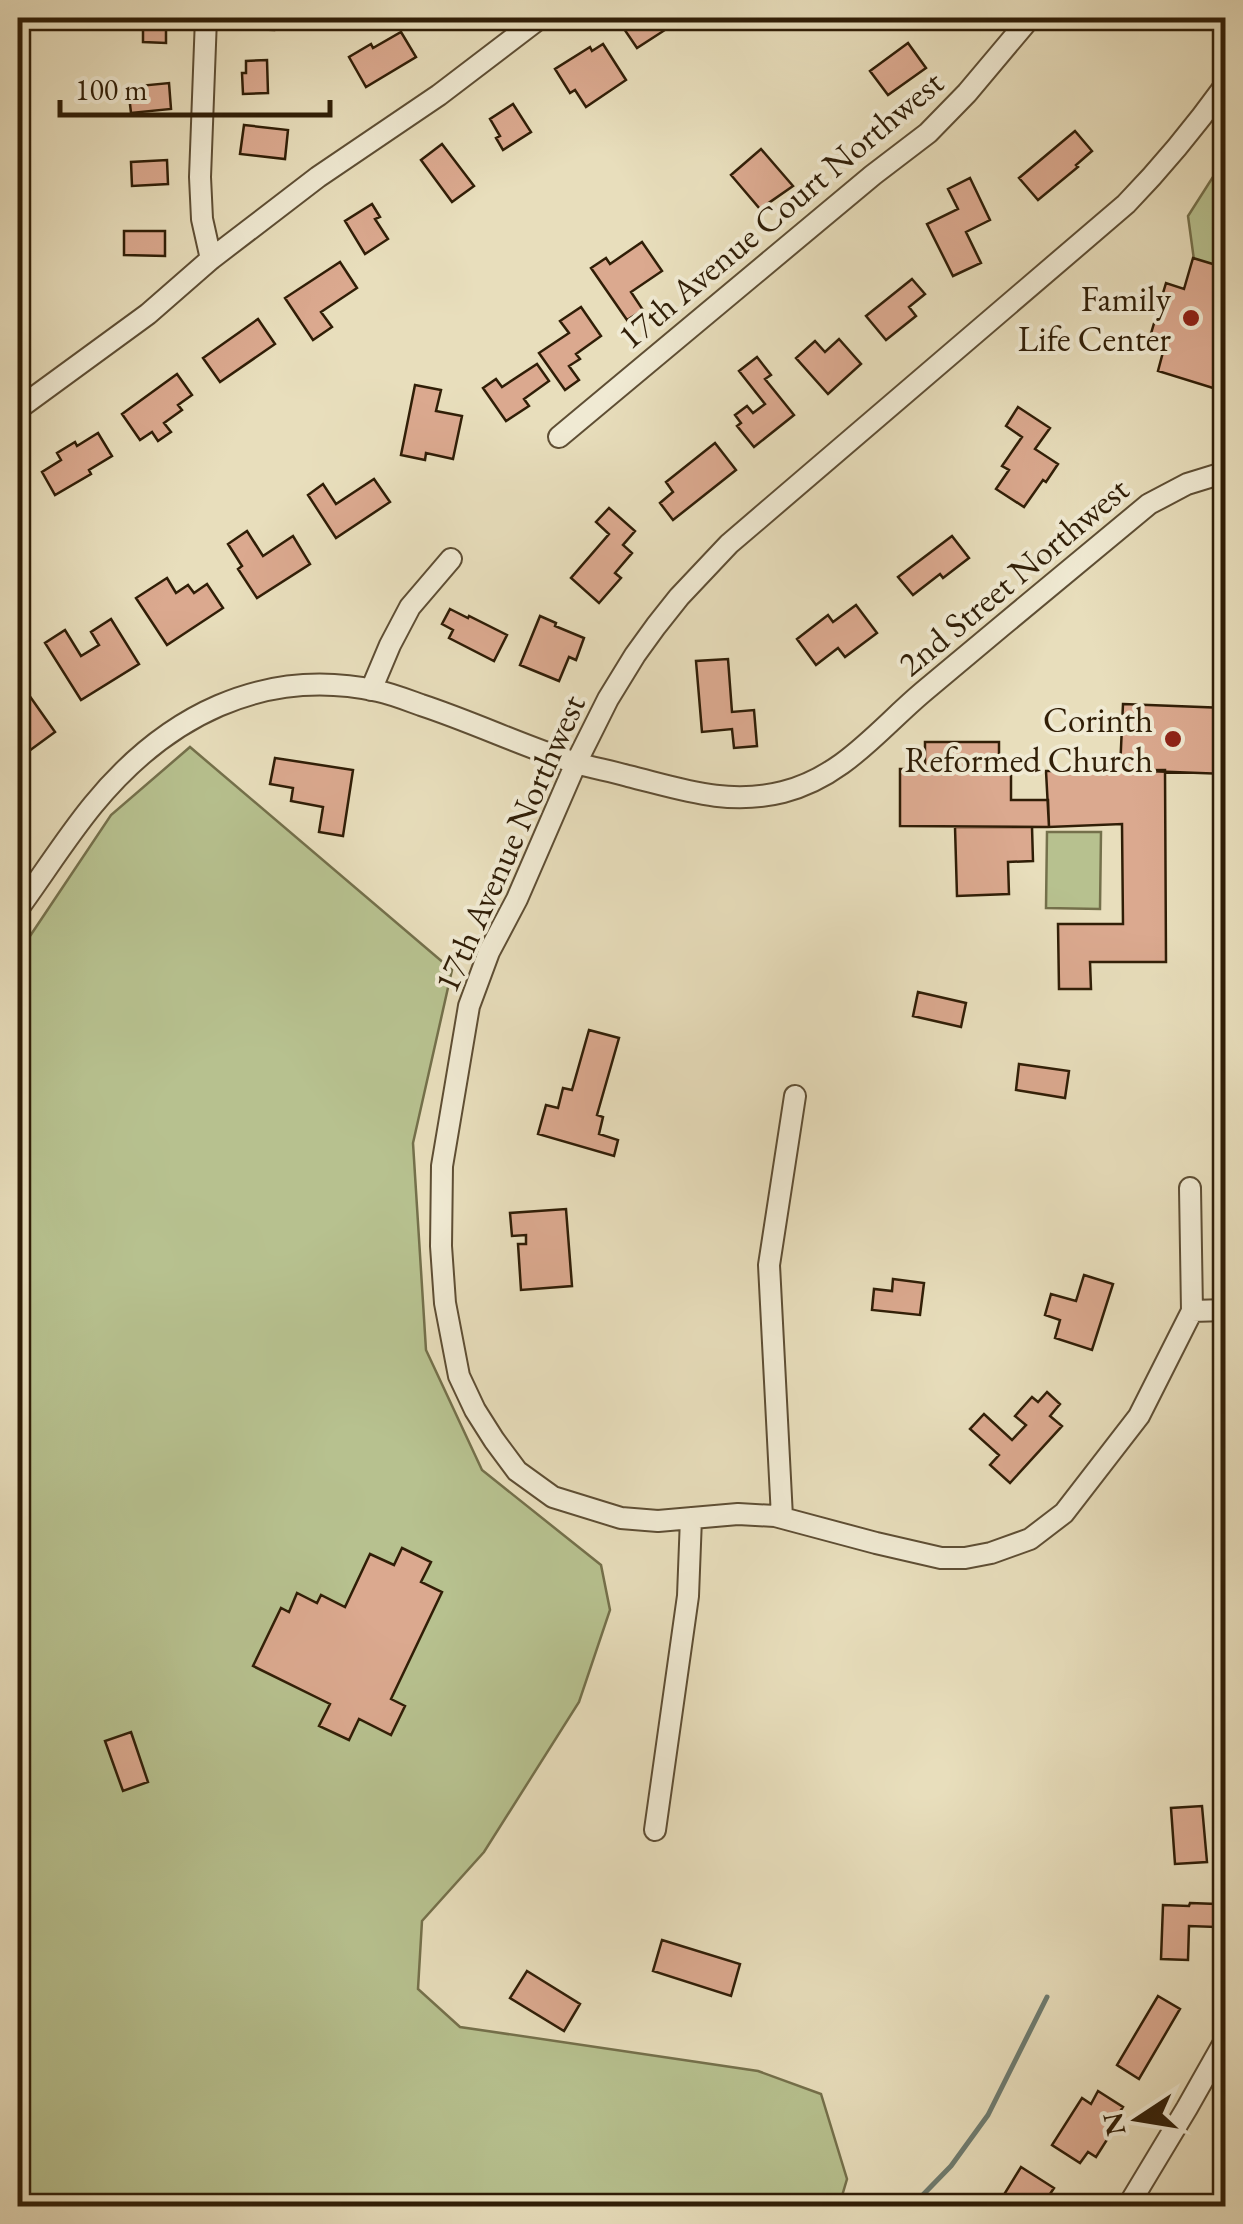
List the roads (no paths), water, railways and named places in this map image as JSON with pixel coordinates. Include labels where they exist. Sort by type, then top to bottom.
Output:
[{"type":"street","points":[[206,18],[200,177],[202,218],[211,259]]},
{"type":"street","points":[[18,408],[148,314],[211,259],[318,177],[540,18]]},
{"type":"street","name":"17th Avenue Court Northwest","points":[[559,436],[928,133],[1030,18]]},
{"type":"street","name":"17th Avenue Northwest","points":[[1192,1311],[1139,1416],[1064,1512],[1030,1539],[991,1553],[940,1558],[782,1518],[738,1514],[658,1521],[621,1518],[552,1497],[516,1470],[475,1410],[460,1376],[445,1303],[442,1166],[469,1006],[489,952],[576,763],[635,655],[679,597],[729,544],[1126,204],[1182,143],[1226,84]]},
{"type":"street","name":"2nd Street Northwest","points":[[18,909],[112,783],[164,735],[228,702],[270,690],[319,685],[371,690],[466,720],[576,763],[676,790],[710,796],[758,797],[795,788],[852,759],[918,696],[1149,504],[1186,484],[1226,472]]},
{"type":"street","points":[[371,690],[410,608],[451,558]]},
{"type":"street","points":[[782,1518],[769,1265],[795,1096]]},
{"type":"street","points":[[1190,1188],[1192,1311],[1226,1310]]},
{"type":"street","points":[[655,1830],[688,1596],[691,1518]]},
{"type":"street","points":[[1128,2206],[1226,2040]]},
{"type":"water","points":[[18,1790],[29,1855],[18,1894]]},
{"type":"waterway","points":[[912,2206],[951,2166],[988,2115],[1047,1997]]},
{"type":"place","name":"Family Life Center","points":[[1191,318]]},
{"type":"place","name":"Corinth Reformed Church","points":[[1173,739]]}]
